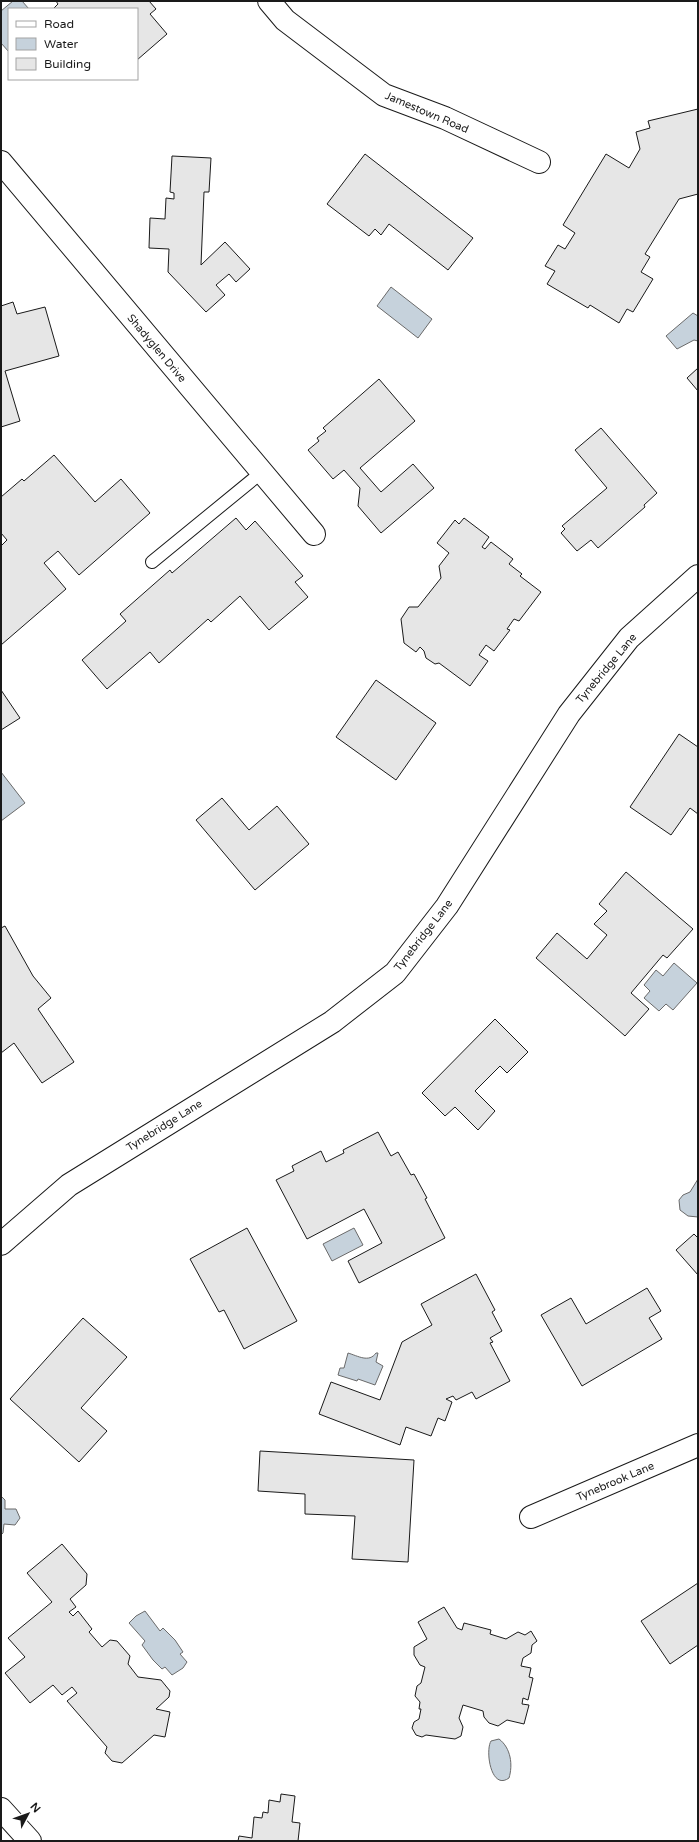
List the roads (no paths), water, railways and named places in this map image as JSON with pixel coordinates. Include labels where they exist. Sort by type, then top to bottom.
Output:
[{"type":"street","name":"Jamestown Road","points":[[268,1],[285,20],[384,95],[445,118],[540,162]]},
{"type":"street","name":"Shadyglen Drive","points":[[1,162],[314,534]]},
{"type":"street","name":"Tynebridge Lane","points":[[1,1244],[69,1185],[332,1022],[395,973],[447,906],[569,714],[629,638],[697,579]]},
{"type":"street","name":"Tynebrook Lane","points":[[531,1517],[698,1446]]},
{"type":"street","points":[[1,1809],[30,1841]]},
{"type":"lane","points":[[152,562],[262,472]]},
{"type":"water","points":[[13,1],[22,1],[28,8],[8,8],[8,51],[1,43],[1,11]]},
{"type":"water","points":[[391,287],[432,319],[418,338],[377,306]]},
{"type":"water","points":[[693,313],[698,316],[698,341],[694,340],[677,349],[666,336]]},
{"type":"water","points":[[1,772],[25,803],[1,821]]},
{"type":"water","points":[[674,963],[697,983],[673,1010],[666,1004],[659,1011],[644,998],[650,991],[644,985],[656,970],[663,976]]},
{"type":"water","points":[[698,1179],[698,1217],[688,1216],[680,1210],[679,1200],[683,1195],[690,1192]]},
{"type":"water","points":[[354,1228],[363,1245],[332,1261],[323,1244]]},
{"type":"water","points":[[348,1353],[359,1357],[370,1358],[378,1353],[376,1362],[383,1366],[375,1385],[358,1379],[357,1381],[338,1375],[340,1368],[344,1368]]},
{"type":"water","points":[[1,1496],[5,1500],[5,1509],[16,1509],[20,1518],[15,1525],[4,1524],[3,1533],[1,1535]]},
{"type":"water","points":[[145,1611],[160,1631],[163,1628],[175,1640],[183,1652],[180,1654],[187,1662],[183,1668],[172,1675],[165,1667],[162,1669],[153,1660],[142,1645],[145,1641],[129,1623],[136,1616]]},
{"type":"water","points":[[499,1739],[506,1747],[511,1762],[509,1778],[503,1781],[494,1775],[489,1761],[489,1746],[491,1741]]}]
